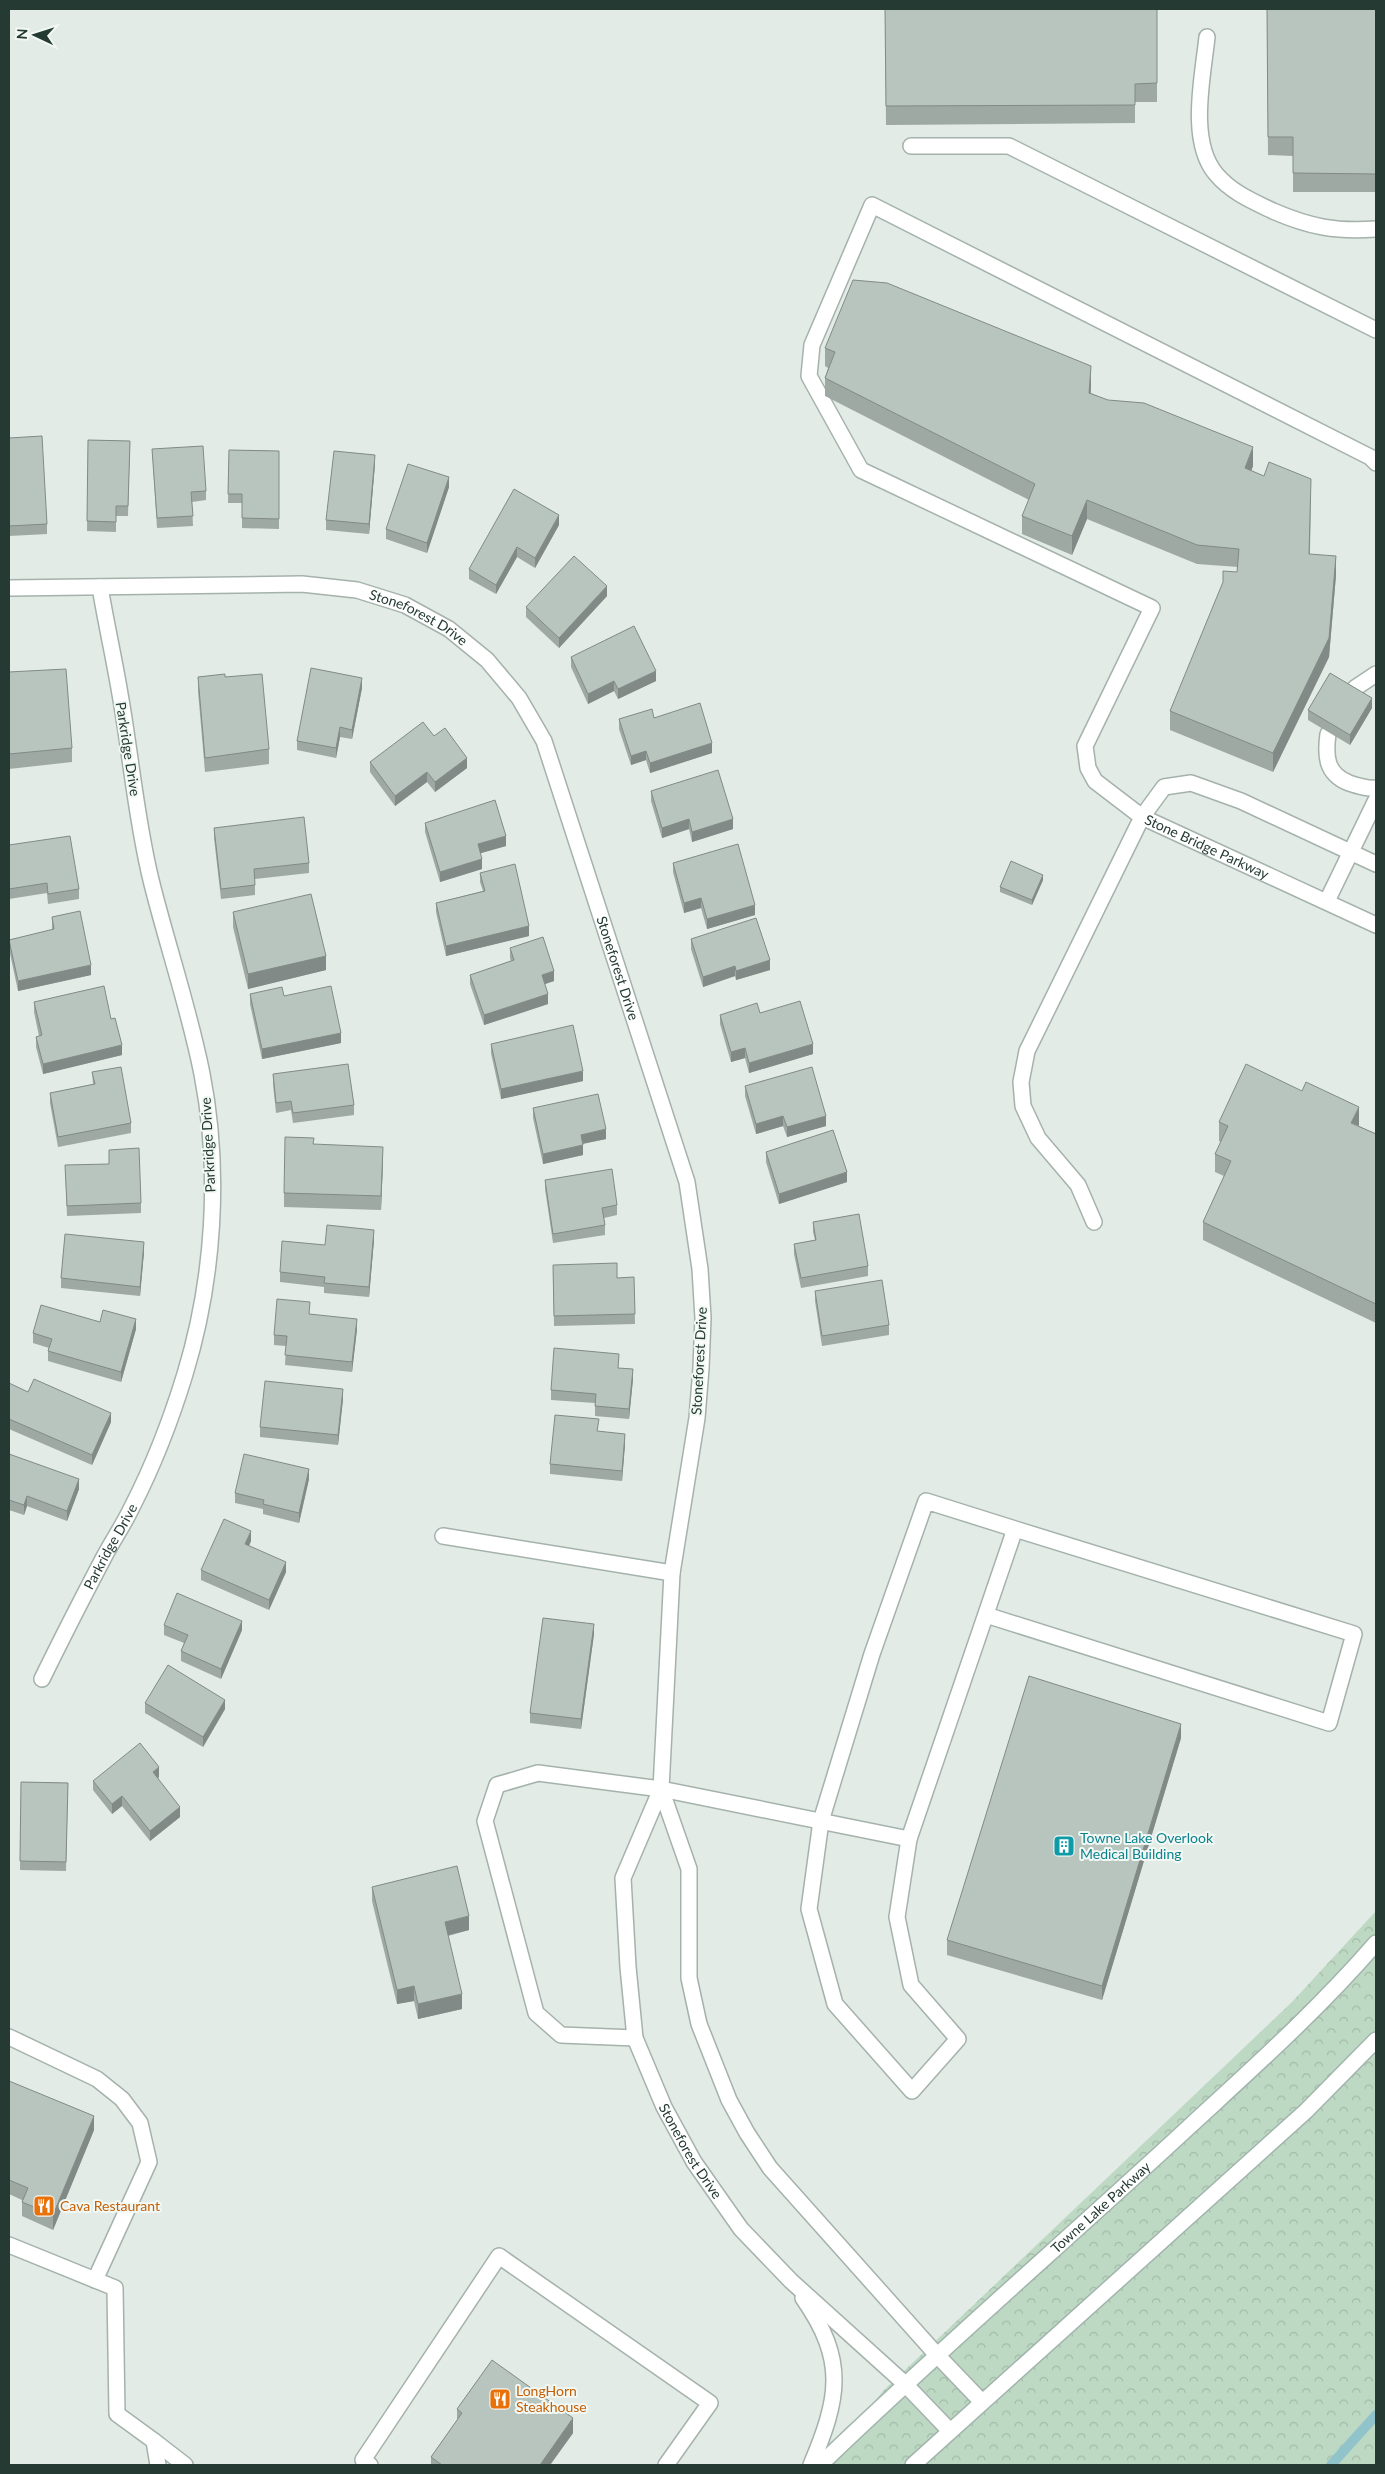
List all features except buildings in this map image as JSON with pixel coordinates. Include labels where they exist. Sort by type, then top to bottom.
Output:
[{"type":"street","points":[[1207,37],[1200,101],[1201,130],[1205,153],[1215,173],[1231,189],[1248,200],[1298,222],[1345,231],[1376,228]]},
{"type":"street","points":[[911,146],[1009,146],[1376,330]]},
{"type":"street","points":[[1094,1222],[1078,1185],[1038,1138],[1023,1106],[1021,1082],[1027,1051],[1142,817],[1095,781],[1088,768],[1085,746],[1152,608],[861,470],[809,376],[812,345],[872,204],[1370,457],[1376,463]]},
{"type":"street","name":"Stoneforest Drive","points":[[9,588],[302,584],[357,590],[405,606],[449,629],[487,660],[519,698],[544,741],[687,1182],[700,1269],[703,1318],[701,1368],[697,1418],[672,1572],[661,1789],[623,1878],[628,1967],[635,2038],[664,2107],[694,2162],[741,2229],[791,2281],[904,2383],[950,2431]]},
{"type":"street","name":"Parkridge Drive","points":[[42,1679],[106,1553],[131,1510],[152,1465],[170,1419],[186,1372],[198,1324],[206,1274],[210,1225],[210,1135],[203,1076],[191,1022],[151,879],[132,781],[120,696],[100,587]]},
{"type":"street","points":[[1356,688],[1376,674]]},
{"type":"street","points":[[1328,734],[1326,752],[1330,771],[1341,780],[1355,785],[1376,788]]},
{"type":"street","name":"Stone Bridge Parkway","points":[[1376,864],[1241,801],[1190,783],[1164,788],[1142,817],[1376,925]]},
{"type":"street","points":[[1327,901],[1376,800]]},
{"type":"street","points":[[986,1615],[1328,1722],[1354,1634],[1015,1529],[926,1502],[872,1654],[821,1820],[809,1910],[835,2004],[912,2091],[958,2039],[911,1985],[897,1916],[909,1839],[1015,1529]]},
{"type":"street","points":[[443,1536],[672,1572]]},
{"type":"street","points":[[635,2038],[561,2035],[536,2013],[485,1821],[497,1785],[538,1773],[661,1789],[909,1839]]},
{"type":"street","name":"Stoneforest Drive","points":[[661,1789],[689,1869],[689,1978],[699,2024],[729,2100],[747,2134],[770,2168],[936,2354],[982,2402]]},
{"type":"street","name":"Towne Lake Parkway","points":[[820,2465],[904,2383],[1268,2054],[1353,1970],[1376,1943]]},
{"type":"street","points":[[9,2037],[97,2079],[122,2099],[140,2123],[149,2162],[95,2280]]},
{"type":"street","points":[[913,2465],[1306,2111],[1376,2040]]},
{"type":"street","points":[[9,2245],[115,2288],[117,2414],[185,2465]]},
{"type":"street","points":[[363,2464],[499,2256],[710,2404],[666,2465]]},
{"type":"street","points":[[791,2281],[814,2314],[831,2350],[835,2373],[832,2405],[826,2427],[811,2465]]},
{"type":"street","points":[[154,2441],[158,2465]]},
{"type":"green space","points":[[1376,1911],[1376,2465],[823,2465],[883,2391],[1292,2002]]},
{"type":"waterway","points":[[1331,2465],[1376,2415]]},
{"type":"place","name":"Towne Lake Overlook Medical Building","points":[[1064,1846]]},
{"type":"place","name":"Cava Restaurant","points":[[44,2206]]},
{"type":"place","name":"LongHorn Steakhouse","points":[[500,2399]]}]
